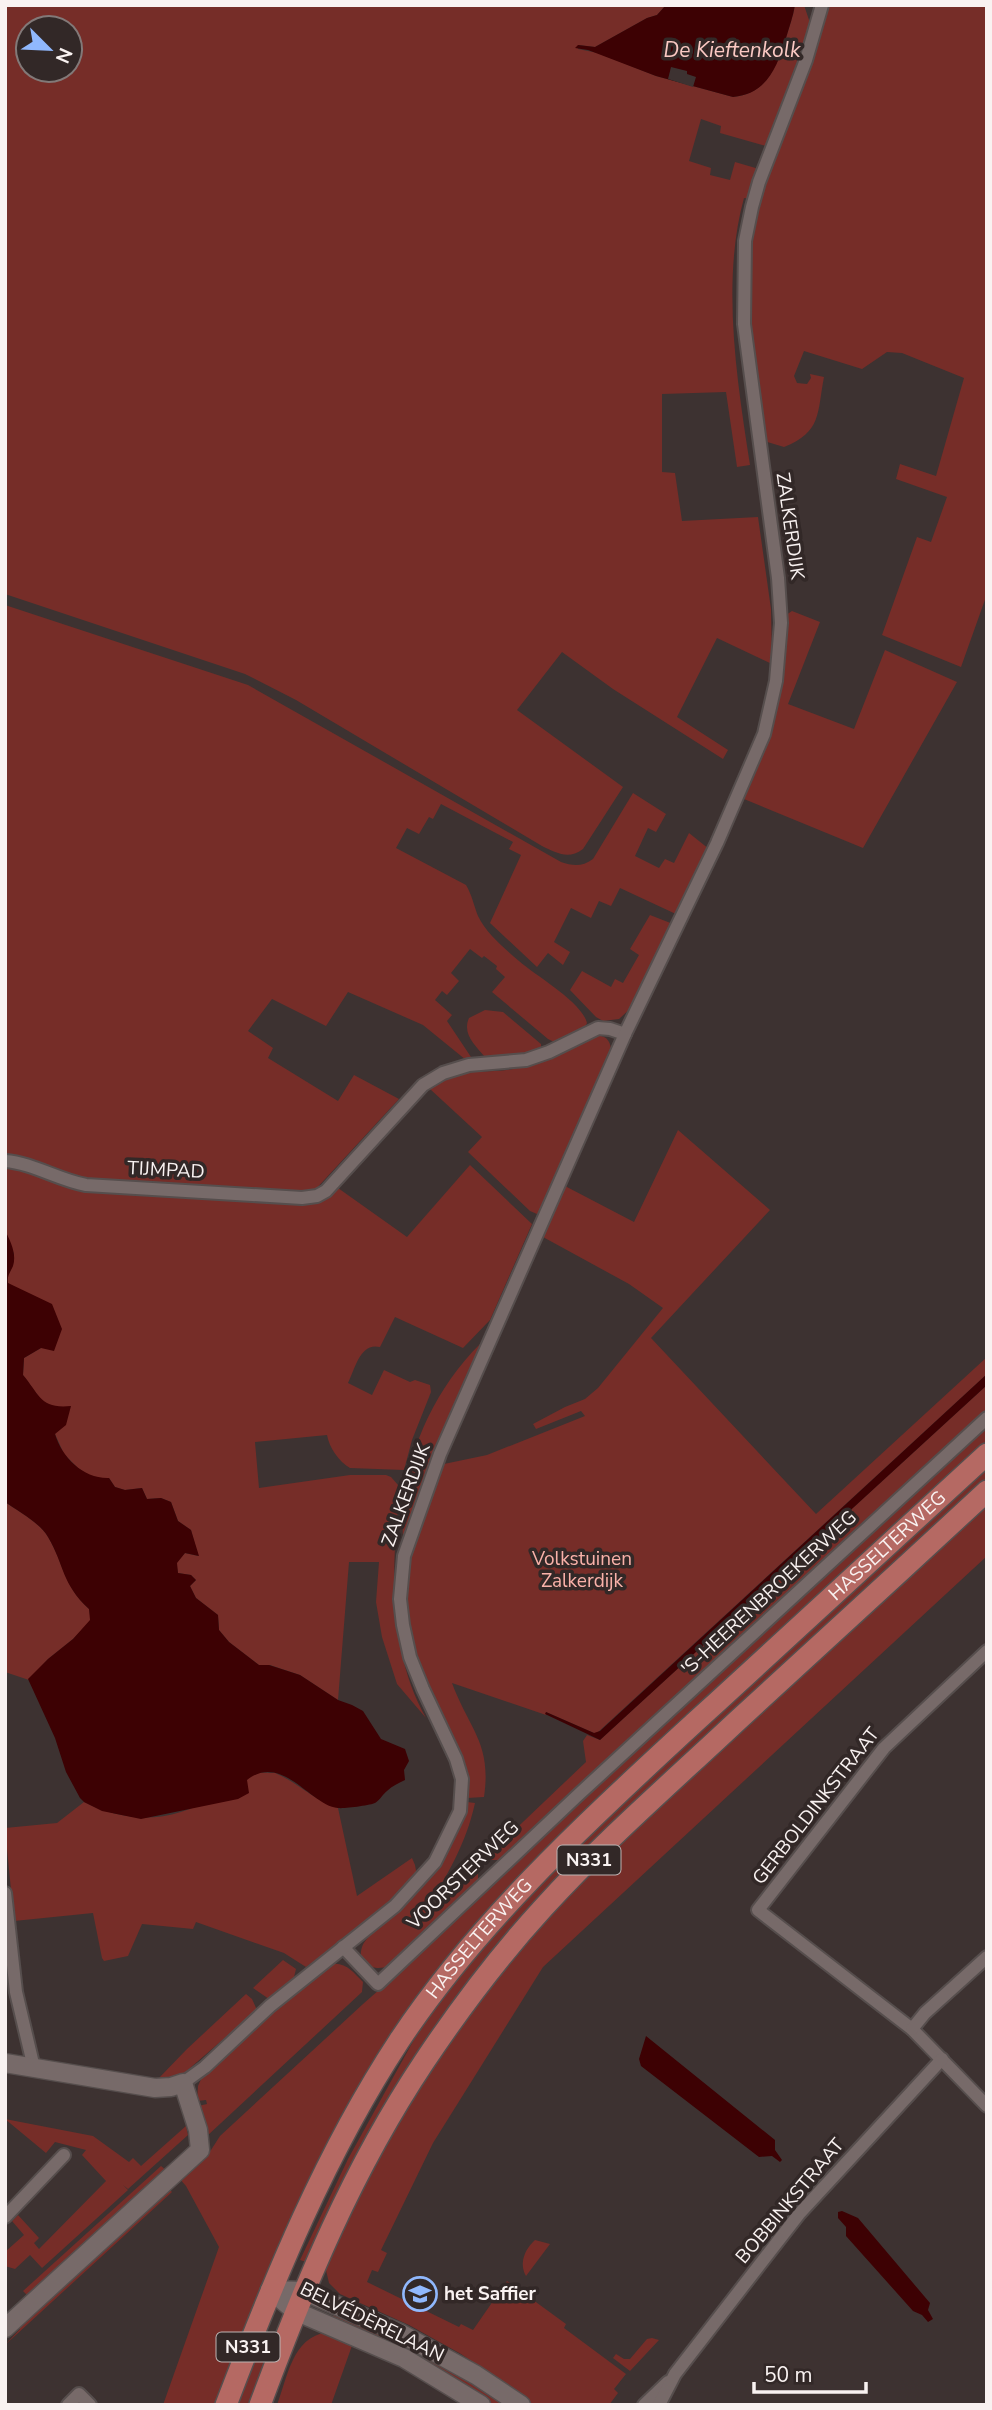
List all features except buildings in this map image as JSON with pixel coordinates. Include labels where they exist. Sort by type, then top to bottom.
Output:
[{"type":"main road","name":"HASSELTERWEG","points":[[226,2405],[270,2290],[319,2184],[399,2040],[461,1959],[534,1877],[626,1786],[987,1454]]},
{"type":"main road","name":"HASSELTERWEG","points":[[260,2405],[324,2242],[390,2116],[425,2062],[510,1946],[567,1883],[635,1816],[987,1491]]},
{"type":"main road","points":[[5,2063],[155,2088],[184,2083],[198,2130],[200,2150],[5,2329]]},
{"type":"main road","name":"BELVÉDÈRELAAN","points":[[270,2290],[303,2291],[400,2333],[476,2375],[521,2405]]},
{"type":"main road","name":"BELVÉDÈRELAAN","points":[[270,2290],[295,2311],[404,2358],[481,2405]]},
{"type":"street","name":"ZALKERDIJK","points":[[184,2083],[270,2006],[395,1906],[435,1862],[460,1811],[462,1779],[448,1740],[410,1657],[400,1599],[404,1556],[440,1454],[625,1034],[736,802],[764,734],[780,650],[780,600],[744,324],[745,253],[751,207],[806,60],[822,5]]},
{"type":"street","name":"TIJMPAD","points":[[5,1161],[86,1185],[302,1198],[317,1196],[326,1191],[423,1085],[443,1073],[469,1065],[526,1060],[549,1052],[597,1028],[625,1034]]},
{"type":"street","name":"'S-HEERENBROEKERWEG","points":[[577,1796],[987,1418]]},
{"type":"street","name":"GERBOLDINKSTRAAT","points":[[987,1651],[884,1748],[758,1910],[912,2029],[987,2106]]},
{"type":"street","name":"VOORSTERWEG","points":[[343,1947],[378,1984],[577,1796]]},
{"type":"street","points":[[5,1893],[16,1992],[34,2068]]},
{"type":"street","points":[[912,2029],[925,2013],[987,1957]]},
{"type":"street","name":"BOBBINKSTRAAT","points":[[659,2405],[676,2374],[799,2214],[942,2059]]},
{"type":"street","points":[[5,2217],[64,2155]]},
{"type":"street","name":"BOBBINKSTRAAT","points":[[643,2405],[676,2374]]},
{"type":"street","points":[[68,2405],[79,2394],[90,2405]]},
{"type":"green space","points":[[5,5],[666,5],[657,15],[595,47],[578,45],[578,49],[598,53],[656,76],[733,97],[754,90],[769,77],[783,48],[795,5],[804,5],[811,26],[806,46],[766,146],[720,133],[721,126],[701,119],[689,161],[711,168],[710,175],[730,180],[735,162],[759,169],[750,199],[744,198],[733,263],[736,365],[750,465],[737,467],[726,392],[662,394],[662,472],[675,473],[682,521],[758,517],[771,609],[772,664],[717,638],[677,717],[728,750],[723,759],[613,689],[562,652],[517,710],[623,787],[583,849],[567,855],[542,846],[296,700],[245,674],[5,594]]},
{"type":"green space","points":[[827,5],[987,5],[987,594],[961,667],[882,635],[917,537],[931,542],[947,497],[896,479],[900,464],[936,476],[964,378],[902,353],[887,352],[862,369],[804,351],[794,376],[797,383],[807,384],[811,378],[810,374],[824,377],[816,420],[805,435],[784,447],[764,441],[749,320],[748,257],[751,228],[766,176],[814,55]]},
{"type":"green space","points":[[5,605],[248,685],[561,862],[577,865],[593,859],[633,793],[666,814],[656,832],[648,828],[635,856],[659,868],[665,859],[674,863],[689,833],[709,849],[678,915],[620,888],[611,906],[599,901],[591,918],[571,908],[554,942],[570,952],[563,965],[548,953],[537,967],[490,923],[521,855],[509,849],[513,842],[441,804],[433,819],[429,817],[419,834],[407,828],[396,848],[466,885],[481,922],[491,935],[519,961],[568,998],[587,1023],[584,1029],[556,1043],[548,1039],[492,992],[505,977],[496,969],[497,966],[470,949],[451,973],[459,981],[447,995],[442,991],[435,1000],[452,1015],[447,1021],[473,1060],[466,1060],[423,1025],[348,992],[326,1026],[272,999],[248,1031],[273,1048],[268,1058],[338,1101],[354,1075],[399,1099],[315,1190],[89,1179],[5,1153]]},
{"type":"green space","points":[[792,611],[820,622],[788,704],[854,729],[885,650],[957,682],[863,848],[744,799],[763,755],[776,709],[784,663],[786,615]]},
{"type":"green space","points":[[650,915],[673,924],[632,1007],[619,1019],[603,1021],[570,990],[582,971],[611,987],[615,979],[623,983],[639,955],[630,949]]},
{"type":"green space","points":[[485,1010],[503,1012],[541,1044],[541,1050],[526,1055],[488,1059],[485,1057],[468,1034],[467,1024],[469,1018]]},
{"type":"green space","points":[[594,1035],[608,1040],[611,1047],[610,1056],[543,1211],[537,1214],[530,1211],[468,1152],[482,1137],[430,1089],[442,1081],[464,1073],[524,1066]]},
{"type":"green space","name":"Volkstuinen Zalkerdijk","points":[[678,1130],[770,1210],[651,1338],[816,1514],[987,1357],[987,1374],[597,1733],[546,1712],[546,1715],[452,1683],[482,1749],[485,1763],[484,1797],[467,1798],[468,1785],[415,1658],[405,1608],[408,1553],[439,1469],[444,1464],[487,1455],[585,1416],[581,1411],[536,1429],[533,1424],[585,1399],[598,1388],[663,1308],[629,1284],[543,1237],[565,1186],[634,1222]]},
{"type":"green space","points":[[470,1165],[532,1224],[490,1320],[463,1348],[395,1317],[380,1347],[373,1347],[363,1353],[348,1383],[372,1395],[384,1370],[410,1382],[415,1380],[430,1385],[431,1392],[412,1440],[404,1470],[350,1468],[335,1454],[327,1435],[255,1442],[259,1488],[350,1475],[386,1475],[398,1485],[400,1491],[395,1548],[395,1607],[405,1665],[426,1718],[397,1684],[382,1637],[376,1602],[379,1562],[349,1562],[338,1700],[300,1675],[270,1665],[259,1665],[229,1642],[219,1630],[218,1615],[196,1598],[190,1586],[196,1580],[191,1575],[178,1573],[176,1563],[185,1553],[198,1556],[191,1530],[178,1521],[171,1502],[161,1498],[147,1499],[142,1488],[125,1490],[115,1487],[109,1478],[94,1479],[64,1454],[55,1434],[56,1407],[44,1404],[23,1375],[24,1358],[41,1348],[16,1289],[8,1283],[7,1277],[13,1265],[14,1254],[5,1230],[5,1166],[18,1166],[78,1191],[309,1202],[323,1200],[338,1188],[407,1237]]},
{"type":"green space","points":[[480,1344],[403,1536],[407,1482],[419,1438],[451,1378]]},
{"type":"green space","points":[[987,1385],[987,1410],[500,1860],[483,1860],[586,1762],[583,1741],[587,1735],[600,1740]]},
{"type":"green space","points":[[987,1426],[987,1445],[415,2005],[218,2405],[163,2405],[219,2247],[179,2178],[211,2150],[220,2136],[413,1960],[542,1836]]},
{"type":"green space","points":[[987,1466],[987,1481],[607,1831],[531,1910],[306,2262],[300,2260],[348,2159],[432,2007],[460,1972],[565,1856]]},
{"type":"green space","points":[[5,1502],[44,1532],[54,1547],[74,1592],[89,1609],[91,1621],[48,1659],[29,1680],[5,1672]]},
{"type":"green space","points":[[987,1502],[987,1556],[543,1967],[433,2143],[381,2250],[387,2253],[378,2272],[372,2270],[367,2282],[459,2327],[461,2324],[473,2330],[507,2281],[566,2324],[564,2328],[626,2374],[614,2389],[618,2393],[609,2405],[526,2405],[461,2354],[409,2325],[340,2294],[329,2283],[325,2266],[327,2255],[410,2099],[497,1975],[585,1875]]},
{"type":"green space","points":[[275,1773],[338,1808],[357,1896],[412,1858],[417,1876],[379,1914],[306,1967],[284,1953],[196,1922],[193,1929],[142,1924],[128,1956],[104,1961],[93,1913],[14,1921],[5,1828],[57,1823],[84,1802],[135,1817],[168,1815],[200,1805],[254,1774]]},
{"type":"green space","points":[[467,1802],[475,1803],[467,1832],[427,1909],[429,1912],[478,1867],[478,1882],[388,1966],[378,1968],[368,1965],[361,1953],[365,1942],[404,1906],[434,1872],[458,1831]]},
{"type":"green space","points":[[283,1960],[296,1969],[294,1977],[269,1999],[253,1988]]},
{"type":"green space","points":[[332,1964],[346,1966],[353,1972],[363,1982],[362,1992],[207,2136],[198,2106],[207,2104],[206,2100],[197,2101],[202,2077],[308,1981]]},
{"type":"green space","points":[[246,1994],[252,1999],[257,2010],[182,2075],[156,2081],[154,2078],[159,2078]]},
{"type":"green space","points":[[5,2119],[93,2136],[129,2162],[133,2158],[141,2166],[186,2126],[188,2135],[128,2189],[123,2185],[128,2190],[42,2268],[30,2255],[15,2269],[5,2266],[5,2252],[24,2235],[12,2221],[18,2215],[39,2238],[34,2243],[39,2249],[106,2181],[82,2155],[86,2150],[55,2142],[46,2153]]},
{"type":"green space","points":[[161,2166],[167,2171],[28,2296],[23,2291]]},
{"type":"green space","points":[[168,2188],[172,2192],[5,2345],[20,2329],[17,2325]]},
{"type":"green space","points":[[535,2240],[550,2244],[526,2276],[524,2257]]},
{"type":"green space","points":[[334,2314],[385,2337],[512,2405],[488,2405],[331,2321]]},
{"type":"green space","points":[[327,2332],[354,2340],[331,2405],[277,2405],[288,2371],[299,2350],[315,2336]]},
{"type":"green space","points":[[260,2335],[275,2342],[251,2405],[234,2405]]},
{"type":"green space","points":[[647,2339],[659,2340],[630,2371],[613,2358],[616,2354],[630,2359]]},
{"type":"water","name":"De Kieftenkolk","points":[[666,5],[795,5],[783,49],[774,69],[762,85],[745,95],[733,97],[656,76],[588,50],[575,48],[578,45],[595,47],[657,15]]},
{"type":"water","points":[[5,1230],[14,1256],[8,1283],[52,1304],[62,1329],[54,1351],[41,1348],[24,1358],[23,1375],[47,1403],[71,1406],[66,1425],[55,1434],[63,1451],[83,1471],[109,1478],[115,1487],[125,1490],[142,1488],[147,1499],[161,1498],[171,1502],[178,1521],[191,1530],[199,1556],[185,1553],[177,1563],[178,1573],[191,1575],[196,1580],[190,1586],[196,1598],[218,1615],[219,1630],[229,1642],[259,1665],[269,1665],[300,1675],[338,1700],[363,1711],[381,1739],[405,1749],[409,1761],[404,1770],[405,1780],[389,1789],[375,1803],[341,1808],[328,1805],[296,1783],[272,1772],[260,1773],[247,1780],[249,1793],[238,1799],[141,1819],[102,1811],[80,1798],[66,1772],[55,1738],[28,1679],[90,1620],[89,1609],[73,1591],[44,1532],[5,1502]]},
{"type":"water","points":[[987,1374],[987,1385],[600,1740],[545,1714],[546,1712],[594,1733],[600,1731]]},
{"type":"water","points":[[646,2036],[775,2140],[775,2150],[782,2160],[780,2162],[772,2156],[759,2157],[641,2066],[639,2059]]},
{"type":"water","points":[[842,2211],[858,2218],[930,2303],[928,2310],[933,2319],[928,2322],[913,2311],[846,2236],[846,2227],[838,2218],[838,2212]]},
{"type":"pier","points":[[671,67],[687,71],[687,74],[696,77],[693,87],[668,79]]},
{"type":"place","name":"het Saffier","points":[[420,2294]]}]
